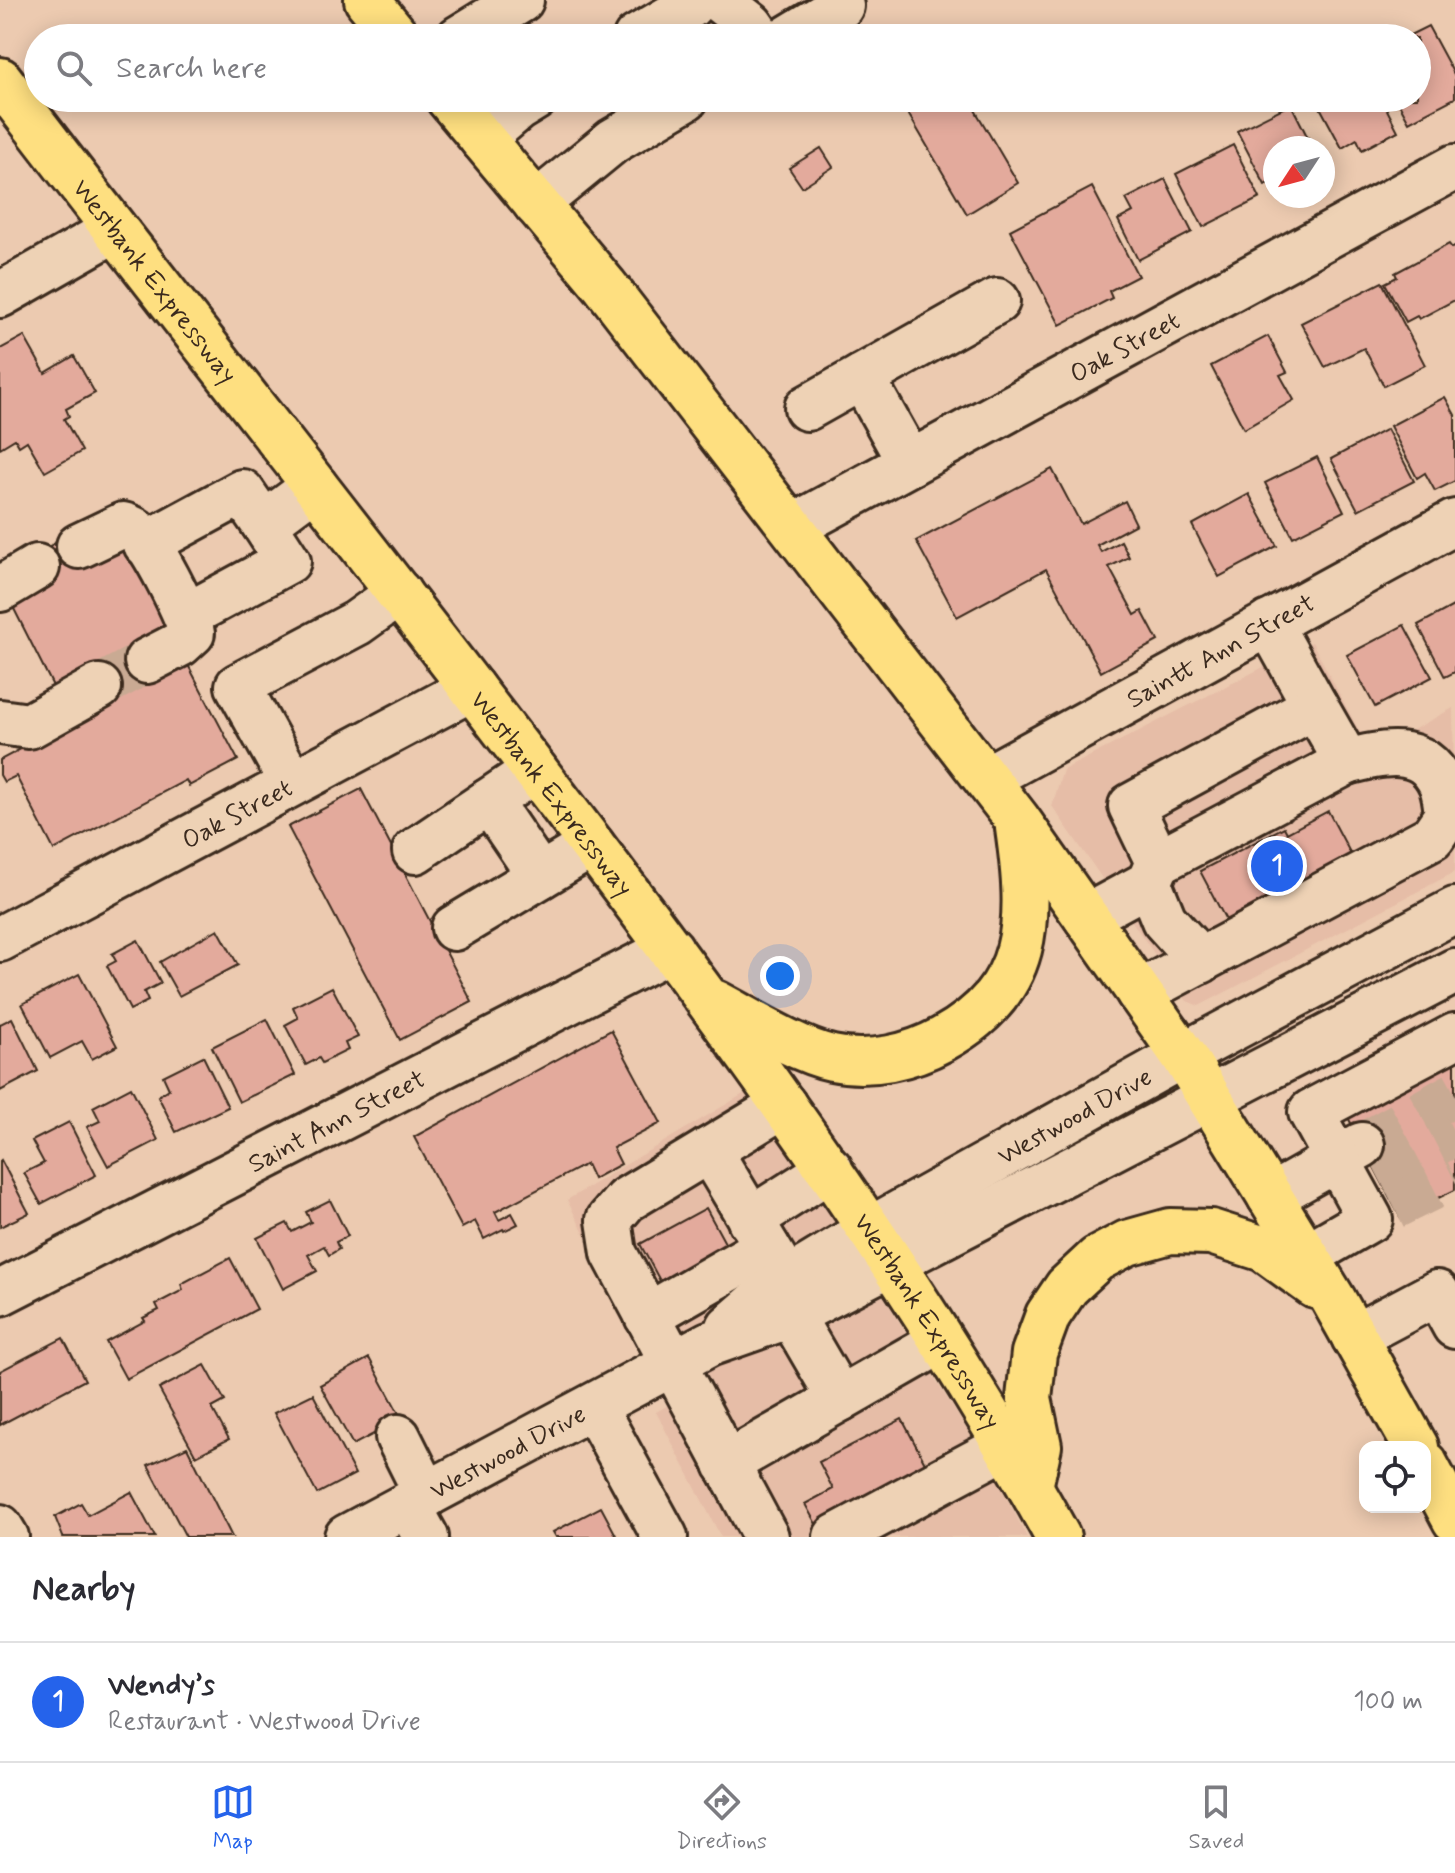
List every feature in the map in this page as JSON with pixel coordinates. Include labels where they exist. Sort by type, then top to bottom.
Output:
[{"type":"highway","points":[[367,0],[387,24]]},
{"type":"highway","name":"Westbank Expressway","points":[[0,80],[24,112]]},
{"type":"highway","name":"Westbank Expressway","points":[[24,112],[399,593],[710,1001],[882,1246],[1030,1487],[1050,1534]]},
{"type":"highway","points":[[460,112],[605,286],[794,526],[1017,819],[1183,1055],[1333,1299],[1437,1477]]},
{"type":"highway","points":[[710,1001],[830,1058],[866,1061],[899,1056],[926,1048],[953,1033],[983,1013],[1002,990],[1014,968],[1024,928],[1026,885],[1017,819]]},
{"type":"highway","points":[[1030,1487],[1039,1446],[1029,1398],[1034,1353],[1048,1315],[1067,1287],[1097,1259],[1127,1243],[1170,1231],[1211,1232],[1264,1249],[1333,1299]]},
{"type":"street","points":[[482,24],[521,0]]},
{"type":"street","points":[[660,24],[695,0]]},
{"type":"street","points":[[719,0],[750,24]]},
{"type":"street","points":[[812,24],[850,2]]},
{"type":"street","points":[[482,139],[514,112]]},
{"type":"street","points":[[536,204],[613,141],[662,112]]},
{"type":"street","name":"Oak Street","points":[[794,526],[1455,167]]},
{"type":"street","points":[[0,295],[114,230]]},
{"type":"street","points":[[807,408],[997,301]]},
{"type":"street","points":[[862,377],[910,463]]},
{"type":"street","points":[[264,524],[315,486]]},
{"type":"street","points":[[146,544],[242,492],[288,561],[186,616]]},
{"type":"street","name":"Saintt Ann Street","points":[[987,778],[1455,522]]},
{"type":"street","points":[[79,546],[123,525],[135,530],[146,544],[186,616],[192,633],[180,644],[147,661]]},
{"type":"street","points":[[0,589],[37,567]]},
{"type":"street","points":[[292,783],[238,686],[357,623],[399,593]]},
{"type":"street","points":[[1269,623],[1347,762]]},
{"type":"street","points":[[0,723],[29,726],[99,687]]},
{"type":"street","name":"Oak Street","points":[[0,939],[472,688]]},
{"type":"street","points":[[1201,961],[1164,920],[1153,872],[1131,806],[1315,706]]},
{"type":"street","points":[[1086,917],[1153,872],[1347,762],[1376,754],[1402,753],[1423,762],[1441,783],[1447,815],[1432,837],[1139,993]]},
{"type":"street","points":[[415,851],[535,770]]},
{"type":"street","points":[[489,801],[540,876]]},
{"type":"street","points":[[454,928],[592,845]]},
{"type":"street","points":[[1440,918],[1452,978]]},
{"type":"street","name":"Westwood Drive","points":[[882,1246],[1183,1055],[1440,918]]},
{"type":"street","name":"Saint Ann Street","points":[[0,1293],[671,949]]},
{"type":"street","name":"Westwood Drive","points":[[347,1537],[420,1512],[594,1407],[691,1354],[774,1265],[882,1246],[1210,1099],[1452,978]]},
{"type":"street","points":[[1311,1112],[1455,1036]]},
{"type":"street","points":[[1283,1061],[1311,1112],[1365,1182]]},
{"type":"street","points":[[766,1537],[726,1464],[691,1354],[647,1316],[614,1253],[609,1220],[626,1200],[784,1105]]},
{"type":"street","points":[[709,1150],[774,1265],[840,1399]]},
{"type":"street","points":[[647,1316],[774,1265],[830,1169]]},
{"type":"street","points":[[1270,1197],[1365,1182]]},
{"type":"street","points":[[1306,1256],[1365,1182]]},
{"type":"street","points":[[1354,1337],[1437,1293],[1455,1326]]},
{"type":"street","points":[[726,1464],[941,1341]]},
{"type":"street","points":[[594,1407],[665,1537]]},
{"type":"street","points":[[398,1437],[420,1512]]},
{"type":"street","points":[[836,1537],[1006,1446]]},
{"type":"street","points":[[0,1527],[6,1537]]},
{"type":"shaded area","points":[[1312,642],[1359,731],[1389,743],[1453,708],[1455,872],[1199,1006],[1187,1001],[1052,806],[1063,770]]},
{"type":"shaded area","points":[[745,1093],[833,1216],[992,1470],[1027,1537],[721,1537],[656,1412],[672,1403],[567,1200]]},
{"type":"building","points":[[1431,32],[1455,76],[1455,98],[1431,111]]},
{"type":"building","points":[[907,112],[976,112],[1018,183],[967,214]]},
{"type":"building","points":[[1275,112],[1295,112],[1307,136],[1263,136],[1263,181],[1237,131]]},
{"type":"building","points":[[1323,112],[1388,112],[1398,131],[1362,150],[1357,139],[1342,148]]},
{"type":"building","points":[[1404,112],[1428,112],[1409,122]]},
{"type":"building","points":[[1233,145],[1260,198],[1203,227],[1176,174]]},
{"type":"building","points":[[821,148],[833,167],[802,187],[789,168]]},
{"type":"building","points":[[1165,179],[1192,232],[1138,260],[1118,220],[1133,212],[1126,199]]},
{"type":"building","points":[[1092,187],[1138,276],[1109,291],[1112,298],[1060,325],[1010,230]]},
{"type":"building","points":[[1449,244],[1455,247],[1455,300],[1419,319],[1417,316],[1406,322],[1385,283],[1397,277],[1395,273]]},
{"type":"building","points":[[1382,282],[1425,365],[1384,386],[1364,348],[1325,367],[1301,323]]},
{"type":"building","points":[[24,336],[45,373],[74,356],[95,393],[66,409],[69,416],[64,419],[82,451],[45,472],[27,441],[19,446],[15,439],[0,448],[0,349]]},
{"type":"building","points":[[1268,336],[1287,372],[1280,375],[1294,400],[1244,429],[1211,366]]},
{"type":"building","points":[[1445,397],[1455,415],[1455,481],[1435,491],[1425,473],[1417,478],[1390,426]]},
{"type":"building","points":[[1387,429],[1414,481],[1358,510],[1331,459]]},
{"type":"building","points":[[1317,457],[1344,511],[1293,537],[1265,483]]},
{"type":"building","points":[[1052,469],[1081,524],[1125,501],[1136,524],[1097,545],[1101,552],[1121,541],[1129,557],[1109,567],[1135,615],[1142,611],[1158,641],[1101,672],[1046,569],[957,617],[916,541]]},
{"type":"building","points":[[1249,494],[1277,546],[1219,577],[1192,525]]},
{"type":"building","points":[[121,533],[170,631],[150,667],[101,692],[60,700],[7,595],[28,557],[71,535]]},
{"type":"building","points":[[1455,605],[1455,672],[1445,677],[1418,625]]},
{"type":"building","points":[[1404,625],[1432,677],[1375,707],[1347,655]]},
{"type":"building","points":[[186,661],[238,760],[189,786],[186,780],[54,850],[16,776],[4,782],[0,775],[0,760]]},
{"type":"building","points":[[361,789],[472,1002],[400,1040],[288,827]]},
{"type":"building","points":[[1328,811],[1354,860],[1229,926],[1200,871],[1284,827],[1287,833]]},
{"type":"building","points":[[218,929],[238,965],[179,996],[160,962]]},
{"type":"building","points":[[138,940],[161,983],[144,992],[148,1001],[130,1010],[107,966],[116,961],[112,954]]},
{"type":"building","points":[[79,974],[117,1046],[92,1059],[82,1041],[50,1058],[22,1004]]},
{"type":"building","points":[[332,987],[358,1037],[345,1043],[348,1050],[322,1063],[319,1058],[306,1065],[285,1025],[298,1018],[293,1007]]},
{"type":"building","points":[[12,1018],[38,1071],[0,1091],[0,1024]]},
{"type":"building","points":[[267,1019],[295,1075],[239,1102],[212,1047]]},
{"type":"building","points":[[611,1030],[661,1123],[613,1148],[621,1164],[593,1179],[586,1164],[495,1212],[499,1220],[512,1213],[518,1224],[484,1239],[475,1221],[462,1228],[414,1137]]},
{"type":"building","points":[[203,1056],[228,1107],[176,1132],[158,1096],[169,1089],[163,1076]]},
{"type":"building","points":[[1455,1059],[1455,1190],[1400,1217],[1342,1106]]},
{"type":"building","points":[[131,1087],[158,1140],[108,1166],[87,1127],[100,1121],[93,1107]]},
{"type":"building","points":[[69,1122],[96,1175],[41,1204],[24,1173],[44,1163],[32,1141]]},
{"type":"building","points":[[0,1161],[29,1213],[0,1227]]},
{"type":"building","points":[[330,1200],[348,1236],[336,1242],[339,1249],[329,1255],[324,1246],[308,1255],[317,1271],[283,1289],[257,1238],[287,1223],[292,1232],[311,1222],[306,1212]]},
{"type":"building","points":[[706,1208],[731,1254],[665,1290],[640,1244]]},
{"type":"building","points":[[230,1258],[257,1309],[126,1379],[106,1342],[145,1321],[143,1318],[159,1310],[156,1304],[183,1290],[181,1284]]},
{"type":"building","points":[[63,1338],[85,1380],[0,1425],[0,1371]]},
{"type":"building","points":[[369,1358],[402,1419],[353,1445],[320,1385]]},
{"type":"building","points":[[205,1365],[225,1401],[212,1408],[229,1439],[196,1456],[159,1389]]},
{"type":"building","points":[[313,1394],[355,1474],[317,1494],[274,1413]]},
{"type":"building","points":[[902,1419],[933,1478],[844,1512],[817,1526],[805,1504],[833,1489],[819,1462]]},
{"type":"building","points":[[187,1447],[232,1537],[186,1537],[148,1465]]},
{"type":"building","points":[[131,1492],[155,1537],[63,1537],[55,1517],[81,1503],[88,1515]]},
{"type":"building","points":[[601,1507],[617,1537],[556,1537],[553,1532]]},
{"type":"tunnel","points":[[99,687],[147,661]]},
{"type":"tunnel","points":[[1362,1145],[1455,1094]]},
{"type":"tunnel","points":[[1377,1174],[1455,1134]]},
{"type":"tunnel","points":[[1394,1207],[1455,1177]]},
{"type":"place","name":"Wendy’s","points":[[1277,866]]}]
